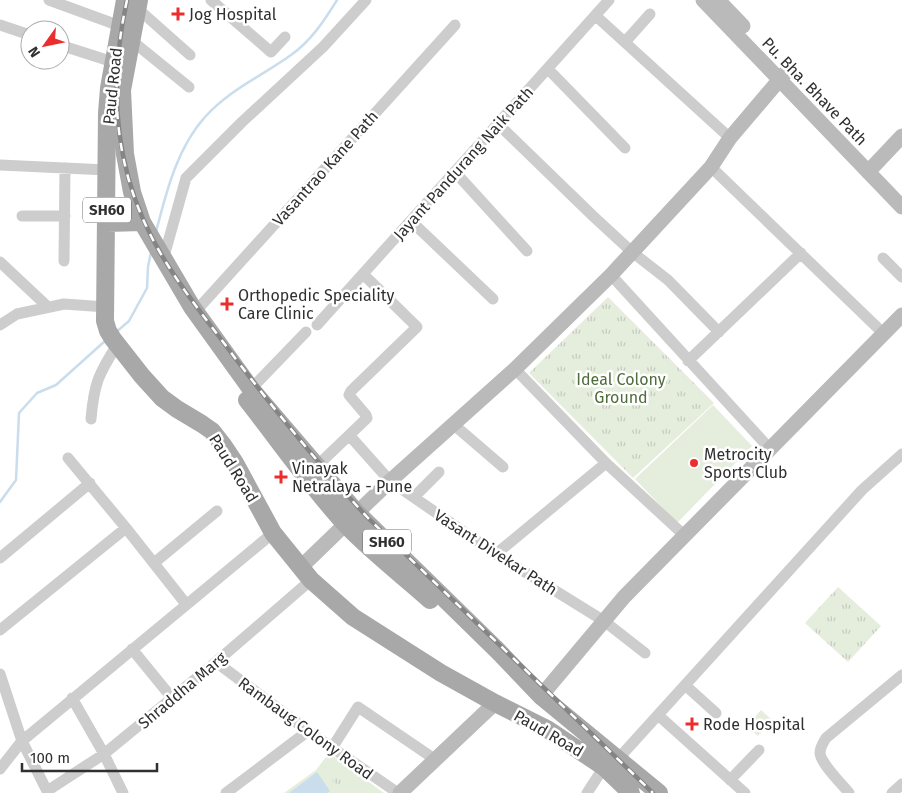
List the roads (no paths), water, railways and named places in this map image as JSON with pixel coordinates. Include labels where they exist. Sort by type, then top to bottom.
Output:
[{"type":"main road","name":"Paud Road","points":[[134,3],[125,33],[113,62],[107,113],[106,321],[113,338],[142,376],[162,398],[212,431],[235,463],[273,533],[305,574],[353,617],[441,673],[611,763],[659,793]]},
{"type":"main road","name":"Paud Road","points":[[125,33],[122,90],[124,139],[132,192],[140,225],[156,259],[196,311],[251,389],[317,466],[351,518],[498,651],[539,700],[611,763],[631,793]]},
{"type":"main road","points":[[107,224],[140,225]]},
{"type":"main road","points":[[156,259],[183,314],[221,366],[317,491],[351,518]]},
{"type":"main road","points":[[529,719],[539,700]]},
{"type":"street","points":[[49,0],[125,33],[189,88]]},
{"type":"street","points":[[211,0],[271,52],[285,37]]},
{"type":"street","points":[[156,259],[186,178],[242,122],[323,48],[366,0]]},
{"type":"street","name":"Jayant Pandurang Naik Path","points":[[317,325],[609,0]]},
{"type":"street","name":"Pu. Bha. Bhave Path","points":[[703,0],[783,75]]},
{"type":"street","name":"Pu. Bha. Bhave Path","points":[[718,0],[783,75],[872,169],[902,207]]},
{"type":"street","points":[[134,3],[190,55]]},
{"type":"street","points":[[625,42],[650,14]]},
{"type":"street","points":[[596,16],[730,138]]},
{"type":"street","points":[[0,25],[20,32]]},
{"type":"street","name":"Vasantrao Kane Path","points":[[196,311],[456,25]]},
{"type":"street","points":[[70,48],[113,62]]},
{"type":"street","points":[[548,69],[625,148]]},
{"type":"street","points":[[305,574],[351,518],[515,370],[611,275],[711,167],[730,138],[783,75]]},
{"type":"street","points":[[498,124],[632,252],[668,280],[719,332]]},
{"type":"street","points":[[872,169],[902,136]]},
{"type":"street","points":[[0,165],[108,170]]},
{"type":"street","points":[[711,167],[884,334]]},
{"type":"street","points":[[64,262],[65,168]]},
{"type":"street","name":"Pu. Bha. Bhave Path","points":[[872,169],[902,194]]},
{"type":"street","points":[[455,172],[526,251]]},
{"type":"street","points":[[22,216],[64,216]]},
{"type":"street","points":[[411,221],[493,299]]},
{"type":"street","points":[[688,361],[801,253]]},
{"type":"street","points":[[883,258],[901,273]]},
{"type":"street","points":[[0,262],[48,307]]},
{"type":"street","points":[[317,466],[367,418],[349,395],[417,327],[363,274]]},
{"type":"street","points":[[611,275],[770,449]]},
{"type":"street","points":[[0,325],[17,314],[64,304],[106,307]]},
{"type":"street","points":[[539,700],[624,597],[902,315]]},
{"type":"street","points":[[251,389],[306,332]]},
{"type":"street","points":[[91,419],[93,393],[113,338]]},
{"type":"street","points":[[515,370],[606,462],[684,536]]},
{"type":"street","points":[[453,424],[503,467]]},
{"type":"street","name":"Vasant Divekar Path","points":[[350,436],[390,481],[496,554],[604,621],[645,653]]},
{"type":"street","points":[[587,793],[611,763],[658,715],[862,490],[902,454]]},
{"type":"street","points":[[68,458],[186,604]]},
{"type":"street","points":[[496,554],[606,462]]},
{"type":"street","points":[[414,497],[439,472]]},
{"type":"street","points":[[0,558],[90,483]]},
{"type":"street","points":[[154,563],[217,511]]},
{"type":"street","points":[[0,630],[126,528]]},
{"type":"street","points":[[0,768],[22,741],[273,533]]},
{"type":"street","name":"Shraddha Marg","points":[[47,792],[104,754],[216,662],[305,574]]},
{"type":"street","points":[[132,649],[172,698]]},
{"type":"street","name":"Rambaug Colony Road","points":[[216,662],[308,731],[399,793]]},
{"type":"street","points":[[0,674],[22,741],[47,792]]},
{"type":"street","points":[[849,793],[824,763],[820,755],[820,747],[826,738],[902,675]]},
{"type":"street","points":[[685,685],[716,713]]},
{"type":"street","points":[[72,698],[104,754],[123,793]]},
{"type":"street","points":[[399,793],[495,703]]},
{"type":"street","points":[[332,748],[358,707],[436,760]]},
{"type":"street","points":[[658,715],[744,793]]},
{"type":"street","points":[[226,793],[308,731]]},
{"type":"street","points":[[730,780],[759,750]]},
{"type":"street","points":[[892,793],[902,784]]},
{"type":"water","points":[[317,772],[330,791],[327,793],[289,793]]},
{"type":"waterway","points":[[156,232],[174,172],[195,129],[214,107],[224,99],[280,63],[305,43],[322,23],[337,0]]},
{"type":"waterway","points":[[115,333],[129,321],[147,288],[151,252]]},
{"type":"waterway","points":[[0,502],[16,480],[19,413],[37,393],[56,385],[105,341]]},
{"type":"railway","points":[[127,0],[117,67],[119,133],[134,197],[147,228],[172,272],[267,399],[368,518],[653,793]]},
{"type":"place","name":"Jog Hospital","points":[[178,14]]},
{"type":"place","name":"Orthopedic Speciality Care Clinic","points":[[227,304]]},
{"type":"place","name":"Metrocity Sports Club","points":[[694,463]]},
{"type":"place","name":"Vinayak Netralaya - Pune","points":[[281,477]]},
{"type":"place","name":"Rode Hospital","points":[[692,724]]},
{"type":"park label","name":"Ideal Colony Ground","points":[[621,388]]}]
